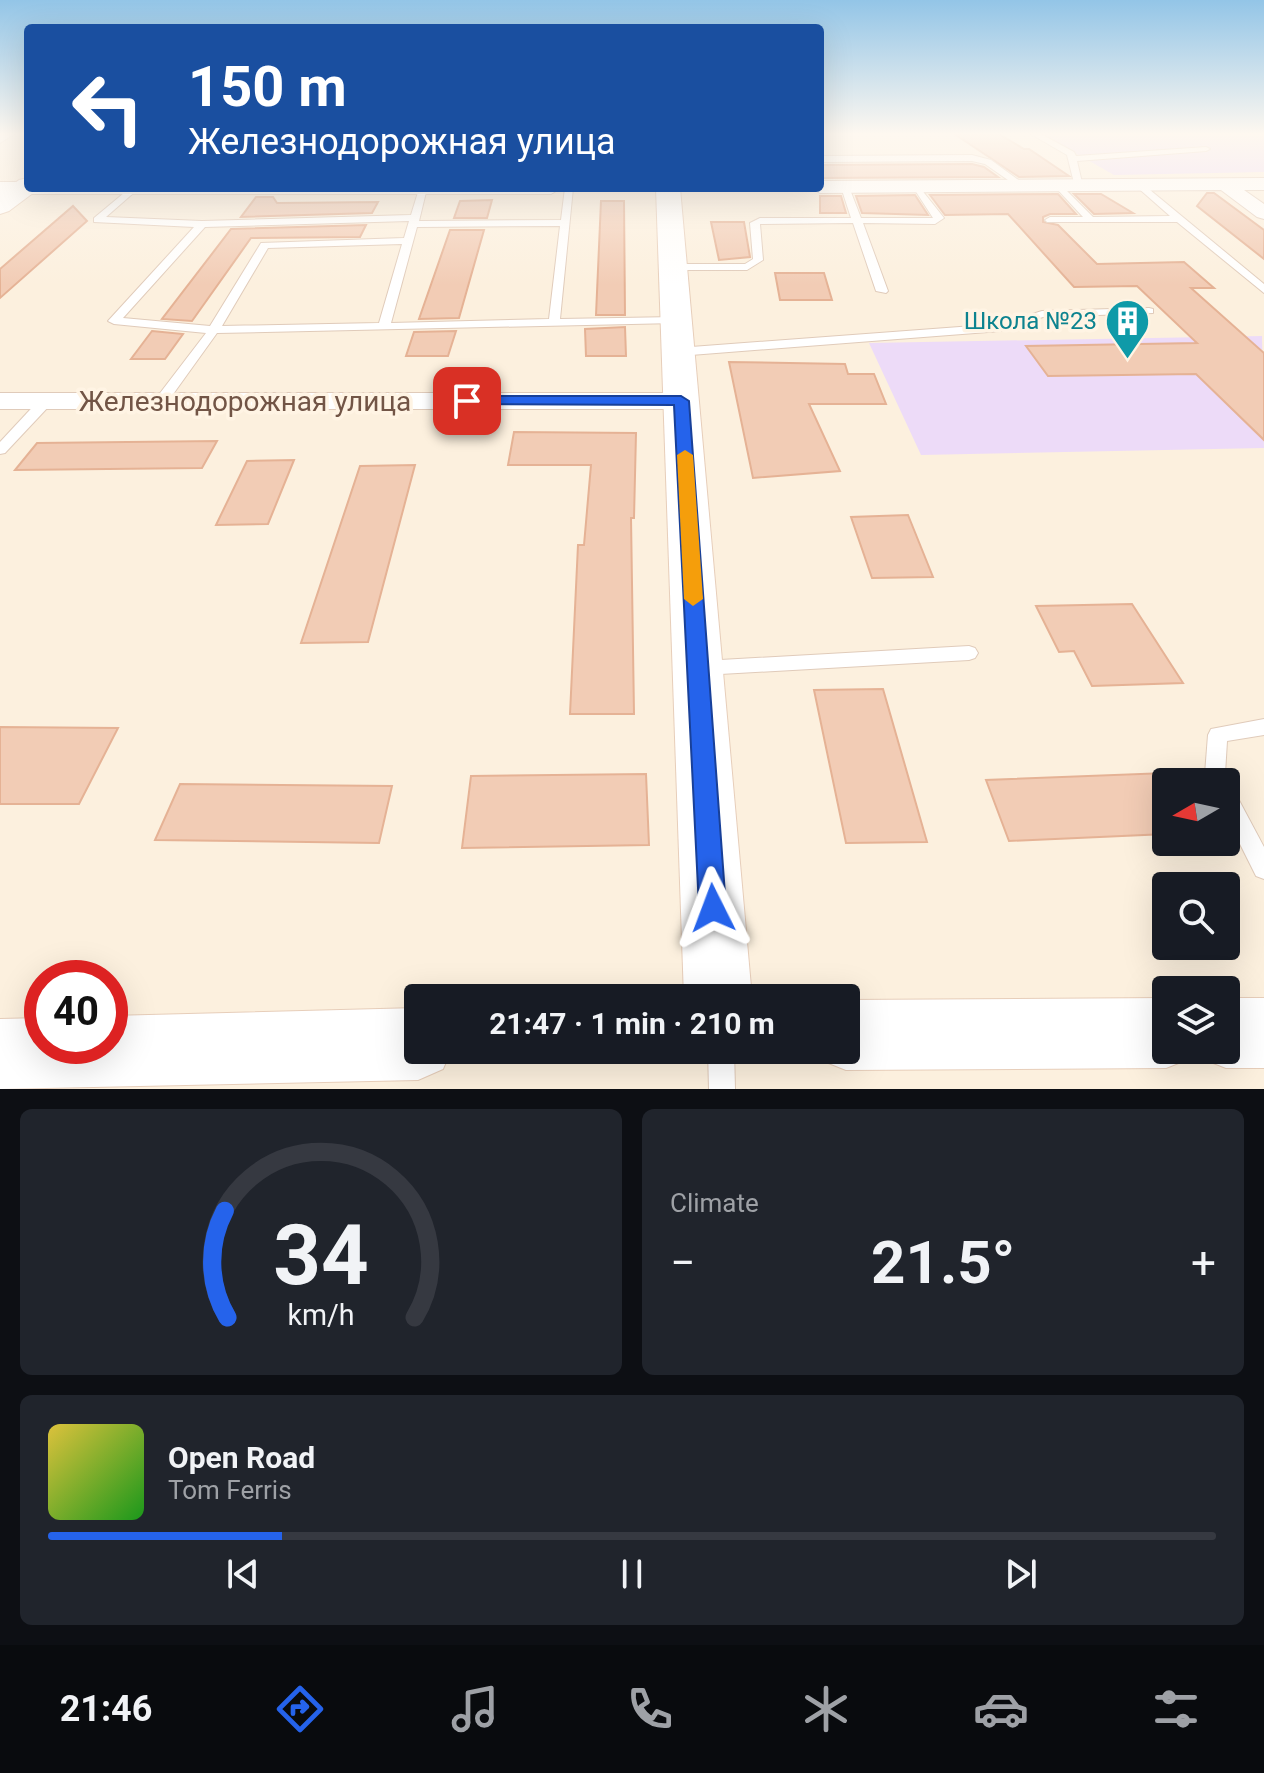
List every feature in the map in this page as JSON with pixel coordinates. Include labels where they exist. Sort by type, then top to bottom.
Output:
[{"type":"street","points":[[824,187],[1228,187],[1264,184]]},
{"type":"street","points":[[0,206],[24,187]]},
{"type":"street","points":[[1228,187],[1264,213]]},
{"type":"street","points":[[668,192],[717,984]]},
{"type":"street","name":"Железнодорожная улица","points":[[0,401],[681,401]]},
{"type":"street","points":[[860,1035],[1152,1033]]},
{"type":"street","points":[[1240,1033],[1264,1033]]},
{"type":"street","points":[[0,1055],[404,1044]]},
{"type":"lane","points":[[1019,184],[1024,187]]},
{"type":"lane","points":[[1070,184],[1091,220]]},
{"type":"lane","points":[[845,187],[882,291]]},
{"type":"lane","points":[[673,267],[747,267],[755,264],[758,260],[755,223],[763,220],[935,221],[939,218],[917,187]]},
{"type":"lane","points":[[1141,187],[1264,290]]},
{"type":"lane","points":[[130,192],[97,220],[202,224],[414,221],[565,223]]},
{"type":"lane","points":[[384,326],[422,192]]},
{"type":"lane","points":[[554,322],[569,192]]},
{"type":"lane","points":[[1050,220],[1180,219]]},
{"type":"lane","points":[[202,224],[114,321],[214,330],[554,322],[677,336],[1001,327],[1042,314],[1149,311]]},
{"type":"lane","points":[[161,401],[214,330],[265,245],[409,241]]},
{"type":"lane","points":[[0,450],[46,401]]},
{"type":"lane","points":[[698,668],[969,653]]},
{"type":"lane","points":[[1215,768],[1218,735],[1264,727]]},
{"type":"lane","points":[[1240,822],[1264,869]]},
{"type":"lane","points":[[721,1064],[722,1089]]},
{"type":"shaded area","points":[[1262,336],[1264,448],[921,455],[869,343]]},
{"type":"building","points":[[1207,193],[1214,193],[1264,230],[1264,259],[1197,206]]},
{"type":"building","points":[[1058,194],[1076,214],[1050,214],[1043,217],[1043,222],[1058,225],[1097,264],[1184,262],[1214,288],[1191,288],[1264,353],[1264,440],[1196,374],[1048,376],[1026,346],[1197,343],[1137,286],[1074,287],[1008,214],[945,215],[930,195]]},
{"type":"building","points":[[1074,194],[1101,194],[1133,213],[1094,214]]},
{"type":"building","points":[[915,195],[928,215],[862,213],[856,196]]},
{"type":"building","points":[[820,196],[841,196],[846,213],[820,213]]},
{"type":"building","points":[[256,197],[273,197],[277,203],[378,202],[372,213],[241,217]]},
{"type":"building","points":[[492,200],[487,218],[454,218],[460,201]]},
{"type":"building","points":[[601,201],[624,201],[625,315],[596,315]]},
{"type":"building","points":[[73,206],[87,221],[0,298],[0,269]]},
{"type":"building","points":[[711,222],[744,222],[750,257],[719,260]]},
{"type":"building","points":[[366,225],[360,237],[251,238],[192,321],[162,319],[231,229]]},
{"type":"building","points":[[450,230],[484,230],[459,318],[419,319]]},
{"type":"building","points":[[775,273],[824,273],[832,300],[780,300]]},
{"type":"building","points":[[625,327],[626,356],[586,356],[585,329]]},
{"type":"building","points":[[152,331],[183,334],[165,359],[131,359]]},
{"type":"building","points":[[456,331],[448,356],[406,356],[414,332]]},
{"type":"building","points":[[729,362],[845,364],[848,374],[874,374],[886,404],[809,404],[840,471],[753,478]]},
{"type":"building","points":[[514,432],[636,433],[634,518],[631,518],[634,714],[570,714],[578,545],[584,545],[591,465],[508,465]]},
{"type":"building","points":[[217,441],[202,468],[15,470],[37,443]]},
{"type":"building","points":[[294,460],[268,524],[216,525],[247,461]]},
{"type":"building","points":[[415,465],[368,642],[301,643],[360,466]]},
{"type":"building","points":[[908,515],[933,577],[872,578],[851,517]]},
{"type":"building","points":[[1132,604],[1183,683],[1092,686],[1074,651],[1059,652],[1036,606]]},
{"type":"building","points":[[883,689],[927,842],[846,843],[814,690]]},
{"type":"building","points":[[0,727],[118,728],[79,804],[0,804]]},
{"type":"building","points":[[646,774],[649,845],[462,848],[471,776]]},
{"type":"building","points":[[1152,774],[1152,835],[1009,841],[986,780]]},
{"type":"building","points":[[180,784],[392,786],[379,843],[155,840]]},
{"type":"slow traffic","points":[[685,455],[693,599]]},
{"type":"place","name":"Школа №23","points":[[1128,360]]},
{"type":"route","points":[[467,401],[681,401],[713,908]]}]
